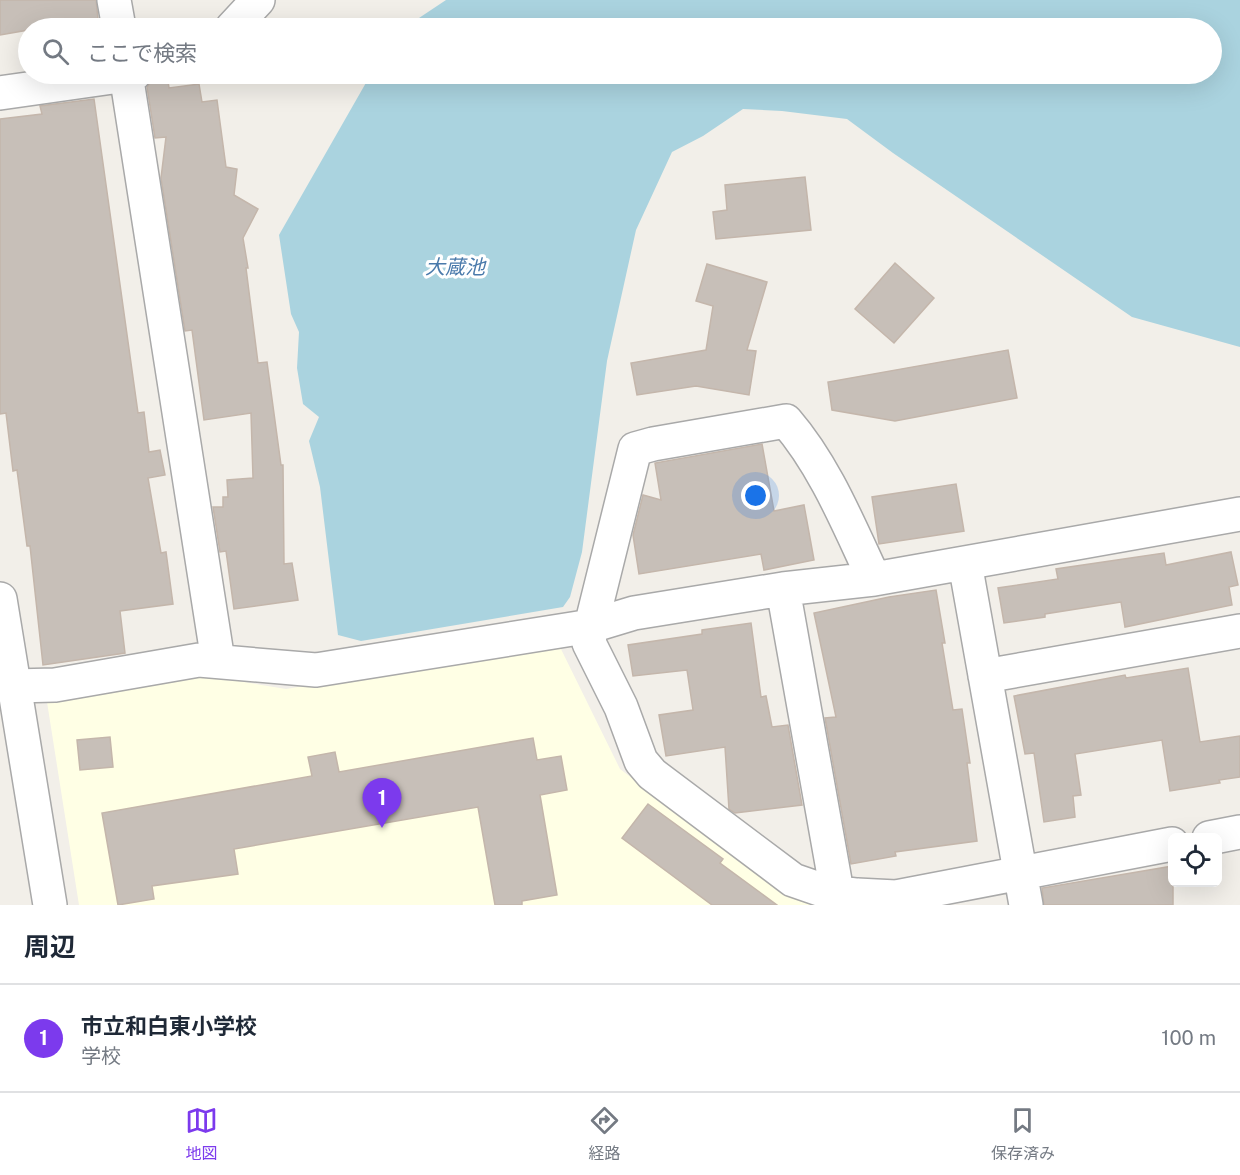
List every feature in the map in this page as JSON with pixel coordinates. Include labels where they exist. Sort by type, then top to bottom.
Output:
[{"type":"street","points":[[114,0],[117,18]]},
{"type":"street","points":[[241,18],[258,0]]},
{"type":"street","points":[[0,93],[61,84]]},
{"type":"street","points":[[130,84],[218,661]]},
{"type":"street","points":[[874,579],[838,502],[799,436],[786,422],[635,449],[591,626],[589,643],[621,706],[641,761],[652,774],[793,880],[825,891],[837,891],[857,896],[896,897],[1168,845]]},
{"type":"street","points":[[7,687],[55,685],[199,660],[316,670],[591,626],[634,613],[783,590],[874,579],[1240,514]]},
{"type":"street","points":[[965,563],[1026,905]]},
{"type":"street","points":[[783,590],[837,891]]},
{"type":"street","points":[[0,599],[7,687],[50,905]]},
{"type":"street","points":[[985,676],[1240,631]]},
{"type":"street","points":[[1222,835],[1240,832]]},
{"type":"shaded area","points":[[558,643],[620,769],[774,886],[818,905],[79,905],[47,702],[201,675],[286,689]]},
{"type":"water","name":"大蔵池","points":[[446,0],[1240,0],[1240,347],[1132,317],[847,119],[743,109],[703,136],[672,152],[636,230],[607,361],[582,552],[570,597],[563,607],[361,641],[338,635],[320,487],[309,441],[319,417],[303,404],[297,368],[299,332],[291,314],[279,235],[365,84],[1222,84],[1222,18],[419,18]]},
{"type":"building","points":[[0,0],[96,0],[98,18],[18,18],[18,32],[0,35]]},
{"type":"building","points":[[149,84],[168,84],[169,88],[199,84],[202,102],[217,100],[226,167],[237,169],[234,195],[258,209],[243,238],[248,268],[246,268],[258,363],[267,362],[281,465],[283,465],[284,564],[292,563],[298,600],[234,609],[226,551],[220,552],[213,507],[223,507],[223,497],[228,497],[227,480],[253,478],[251,413],[204,420],[192,330],[185,331],[161,178],[166,137],[155,138],[147,87]]},
{"type":"building","points":[[94,99],[138,413],[144,412],[149,452],[160,450],[165,475],[148,478],[161,553],[166,552],[173,604],[120,611],[125,653],[43,665],[30,546],[27,546],[17,470],[13,471],[6,413],[0,414],[0,119],[42,114],[40,106]]},
{"type":"building","points":[[805,177],[811,230],[716,239],[713,212],[727,210],[725,185]]},
{"type":"building","points":[[895,263],[934,298],[894,343],[855,309]]},
{"type":"building","points":[[707,264],[767,282],[747,350],[756,351],[749,395],[696,386],[637,395],[631,363],[706,350],[713,306],[696,301]]},
{"type":"building","points":[[1008,350],[1017,398],[895,421],[832,410],[828,382]]},
{"type":"building","points":[[762,444],[774,511],[804,505],[814,560],[764,570],[761,554],[639,574],[633,535],[643,495],[661,500],[655,463]]},
{"type":"building","points":[[956,484],[964,531],[879,544],[872,497]]},
{"type":"building","points":[[1231,552],[1238,585],[1229,587],[1232,605],[1125,627],[1121,602],[1004,623],[998,588],[1058,579],[1056,569],[1164,553],[1166,565]]},
{"type":"building","points":[[936,590],[953,710],[962,709],[970,763],[967,763],[977,841],[895,852],[896,856],[851,864],[825,718],[836,717],[814,613],[889,597]]},
{"type":"building","points":[[751,623],[761,697],[766,696],[772,727],[788,725],[802,805],[735,813],[729,809],[725,747],[666,756],[659,715],[693,710],[687,670],[633,676],[628,645],[702,634],[702,630]]},
{"type":"building","points":[[1188,668],[1200,742],[1240,736],[1240,777],[1219,780],[1220,783],[1170,791],[1162,740],[1075,754],[1081,795],[1073,796],[1075,817],[1044,822],[1034,753],[1025,754],[1014,696],[1125,675],[1126,678]]},
{"type":"building","points":[[110,737],[113,767],[80,770],[77,740]]},
{"type":"building","points":[[533,738],[537,760],[561,756],[567,790],[540,795],[557,895],[522,901],[522,905],[495,905],[478,807],[234,849],[238,874],[152,886],[154,899],[118,905],[102,813],[312,776],[308,757],[335,752],[339,772]]},
{"type":"building","points":[[648,804],[723,859],[720,863],[777,905],[712,905],[622,838]]},
{"type":"building","points":[[1168,867],[1168,887],[1173,887],[1173,905],[1044,905],[1042,888]]},
{"type":"place","name":"市立和白東小学校","points":[[382,828]]}]
